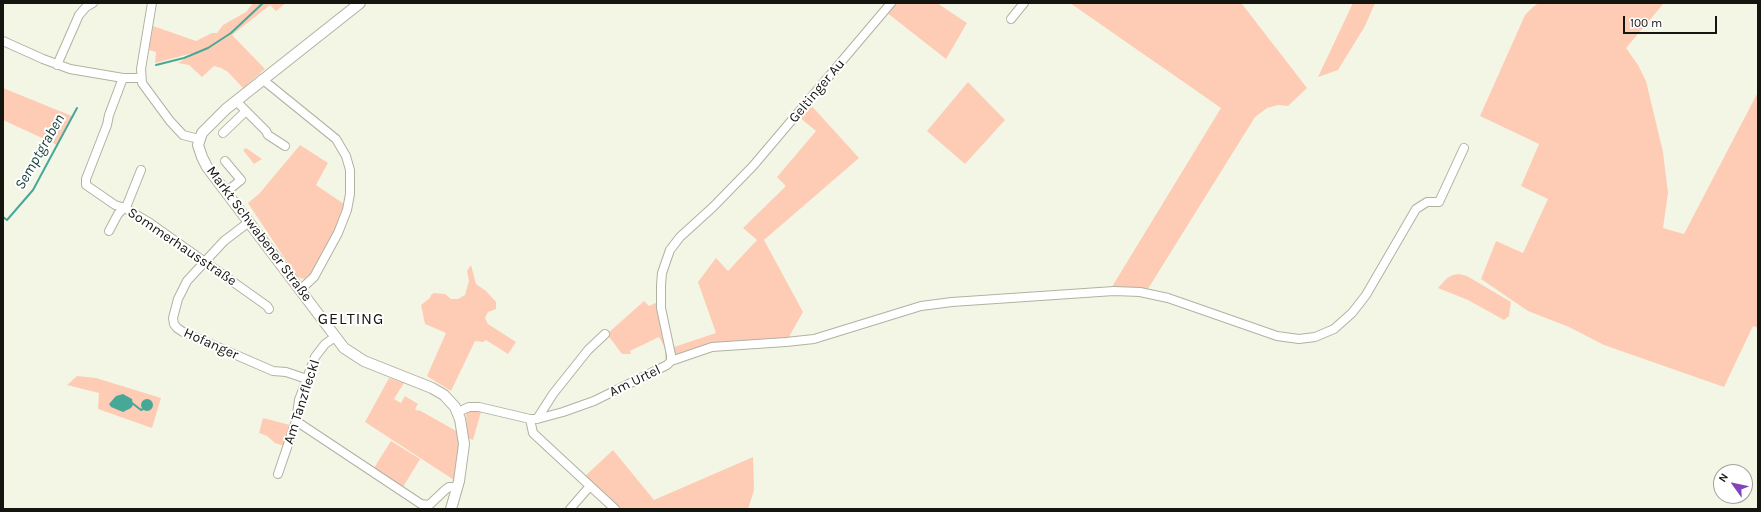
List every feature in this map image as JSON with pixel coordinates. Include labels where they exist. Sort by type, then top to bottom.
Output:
[{"type":"main road","points":[[199,139],[207,127],[262,79],[360,3]]},
{"type":"main road","name":"Markt Schwabener Straße","points":[[199,139],[198,146],[202,157],[226,192],[335,337],[349,352],[364,361],[440,392],[452,402],[458,412],[464,444],[452,509]]},
{"type":"street","points":[[57,65],[79,15],[86,7],[93,3]]},
{"type":"street","points":[[152,3],[140,78],[146,90],[170,122],[184,135],[199,139]]},
{"type":"street","name":"Geltinger Au","points":[[743,177],[891,3]]},
{"type":"street","points":[[1011,20],[1024,3]]},
{"type":"street","points":[[3,41],[57,65],[123,78],[140,78]]},
{"type":"street","name":"Sommerhausstraße","points":[[123,78],[86,179],[86,185],[115,205],[125,208],[150,223],[268,306],[269,309]]},
{"type":"street","points":[[262,79],[336,139],[346,156],[350,170],[350,194],[347,210],[338,234],[320,268],[310,282],[300,290]]},
{"type":"street","points":[[236,101],[268,135],[285,146]]},
{"type":"street","points":[[222,133],[246,111]]},
{"type":"street","points":[[671,361],[712,347],[814,339],[921,306],[952,302],[1114,291],[1140,292],[1168,298],[1277,336],[1300,339],[1316,337],[1334,329],[1352,313],[1366,294],[1416,209],[1427,202],[1439,202],[1464,148]]},
{"type":"street","points":[[225,161],[241,180],[226,192]]},
{"type":"street","points":[[109,231],[118,214],[125,208],[141,170]]},
{"type":"street","name":"Am Urtel","points":[[458,412],[469,407],[478,407],[534,419],[563,412],[594,401],[661,369],[671,361],[660,298],[662,273],[666,257],[680,237],[743,177]]},
{"type":"street","name":"Hofanger","points":[[249,222],[224,241],[187,281],[178,299],[173,318],[174,324],[177,328],[195,338],[273,371],[286,372],[307,379]]},
{"type":"street","points":[[606,334],[588,350],[534,419],[533,433],[615,509]]},
{"type":"street","name":"Am Tanzfleckl","points":[[278,474],[296,421],[299,400],[315,357],[325,344],[335,337]]},
{"type":"street","points":[[296,421],[427,507],[449,487],[457,487]]},
{"type":"street","points":[[570,509],[590,486]]},
{"type":"shaded area","points":[[253,3],[286,3],[276,11],[270,5],[232,35],[265,69],[243,88],[228,72],[221,68],[214,66],[202,77],[189,65],[178,63],[193,54],[195,45],[193,53],[155,63],[156,52],[149,50],[153,26],[196,41],[212,33],[217,33],[223,25],[246,12]]},
{"type":"shaded area","points":[[893,3],[937,3],[967,23],[946,59],[886,12]]},
{"type":"shaded area","points":[[1070,3],[1242,3],[1307,88],[1288,106],[1278,105],[1267,108],[1255,117],[1146,292],[1110,290],[1221,108]]},
{"type":"shaded area","points":[[1353,3],[1375,3],[1365,26],[1338,70],[1318,77]]},
{"type":"shaded area","points":[[1539,3],[1664,3],[1626,48],[1638,65],[1646,81],[1663,152],[1668,193],[1663,228],[1684,234],[1758,92],[1758,328],[1753,326],[1724,387],[1604,345],[1569,327],[1528,311],[1481,279],[1496,241],[1523,253],[1548,199],[1521,186],[1539,144],[1480,116],[1525,15]]},
{"type":"shaded area","points":[[968,82],[1005,120],[965,164],[927,131]]},
{"type":"shaded area","points":[[3,88],[72,116],[57,145],[3,120]]},
{"type":"shaded area","points":[[809,103],[859,158],[764,240],[803,312],[786,342],[762,342],[678,357],[675,353],[674,347],[716,333],[698,282],[716,258],[728,271],[757,240],[743,228],[786,186],[777,177],[816,131],[799,117]]},
{"type":"shaded area","points":[[300,145],[328,163],[316,185],[347,206],[340,223],[314,272],[304,279],[297,277],[248,203],[259,194]]},
{"type":"shaded area","points":[[246,148],[262,159],[254,164],[243,150]]},
{"type":"shaded area","points":[[471,265],[476,284],[486,291],[496,302],[496,309],[488,312],[485,318],[488,324],[516,342],[508,354],[486,340],[483,342],[475,341],[451,391],[427,376],[446,333],[425,324],[421,305],[434,293],[445,294],[451,299],[458,299],[465,295],[469,281],[467,271]]},
{"type":"shaded area","points":[[1459,274],[1467,276],[1511,302],[1509,316],[1504,320],[1468,300],[1438,288],[1447,278]]},
{"type":"shaded area","points":[[644,301],[649,306],[658,302],[667,358],[665,359],[665,348],[659,337],[630,351],[631,354],[622,354],[607,334]]},
{"type":"shaded area","points":[[77,376],[96,378],[161,398],[152,428],[98,409],[99,393],[67,385]]},
{"type":"shaded area","points":[[389,378],[404,383],[394,399],[401,403],[405,396],[418,404],[415,409],[458,432],[459,447],[454,480],[365,422]]},
{"type":"shaded area","points":[[468,411],[481,412],[473,440],[468,438],[466,414]]},
{"type":"shaded area","points":[[263,418],[290,425],[284,446],[275,443],[267,436],[259,433]]},
{"type":"shaded area","points":[[391,441],[420,459],[403,487],[374,468]]},
{"type":"shaded area","points":[[613,450],[654,500],[753,457],[754,490],[748,509],[619,509],[607,497],[582,479]]},
{"type":"water","points":[[123,394],[132,399],[133,405],[131,408],[123,412],[111,407],[109,404],[116,396]]},
{"type":"water","points":[[149,399],[152,400],[152,410],[145,411],[142,410],[141,403],[142,400]]},
{"type":"waterway","name":"Semptgraben","points":[[156,65],[184,58],[208,48],[231,33],[263,3]]},
{"type":"waterway","name":"Semptgraben","points":[[3,217],[7,220],[33,190],[77,108]]},
{"type":"waterway","points":[[132,403],[141,410],[143,409]]},
{"type":"district","name":"GELTING","points":[[351,319]]}]
